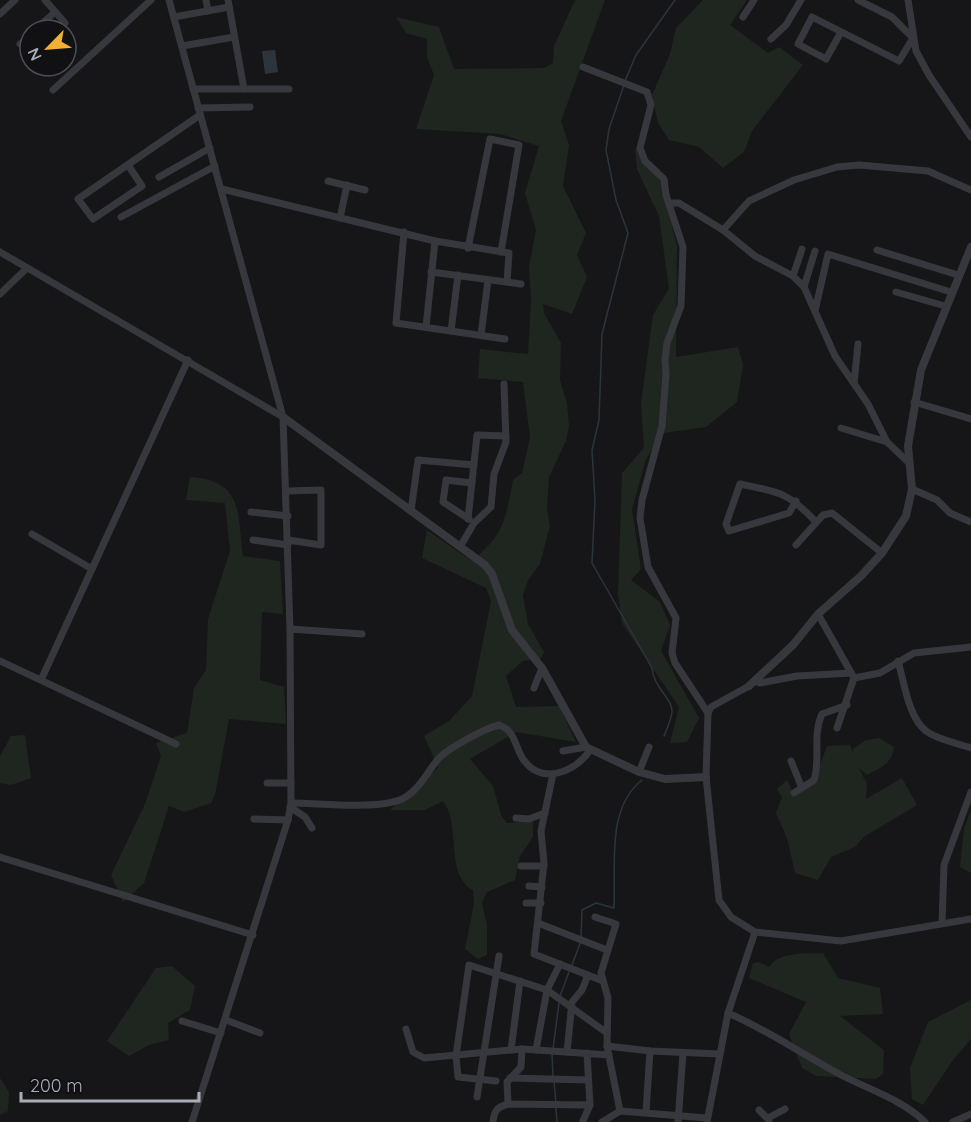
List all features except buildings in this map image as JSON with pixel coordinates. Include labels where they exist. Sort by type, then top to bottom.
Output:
[{"type":"street","points":[[0,14],[15,0]]},
{"type":"street","points":[[45,0],[61,18]]},
{"type":"street","points":[[53,90],[152,0]]},
{"type":"street","points":[[169,0],[283,417],[288,516],[291,805],[253,935],[192,1122]]},
{"type":"street","points":[[206,0],[208,11]]},
{"type":"street","points":[[743,17],[754,0]]},
{"type":"street","points":[[771,39],[786,25],[801,0]]},
{"type":"street","points":[[858,0],[868,2],[892,17],[913,38]]},
{"type":"street","points":[[908,0],[913,38],[929,75],[971,137]]},
{"type":"street","points":[[174,17],[208,11],[228,4],[244,89]]},
{"type":"street","points":[[48,18],[55,12]]},
{"type":"street","points":[[841,32],[826,59],[798,44],[812,17],[899,61],[913,38]]},
{"type":"street","points":[[182,46],[234,37]]},
{"type":"street","points":[[583,67],[647,92],[650,96],[651,105],[640,148],[645,161],[664,179],[669,203],[682,239],[681,306],[667,343],[662,426],[642,500],[640,518],[648,567],[676,618],[672,653],[675,663],[708,713]]},
{"type":"street","points":[[193,89],[289,89]]},
{"type":"street","points":[[128,165],[142,186],[93,219],[78,199],[128,165],[199,111],[250,107]]},
{"type":"street","points":[[468,248],[490,139],[519,145],[501,252]]},
{"type":"street","points":[[159,177],[210,148]]},
{"type":"street","points":[[723,230],[749,201],[794,180],[837,167],[858,165],[928,171],[971,190]]},
{"type":"street","points":[[121,217],[215,166]]},
{"type":"street","points":[[328,181],[365,190]]},
{"type":"street","points":[[340,218],[346,185]]},
{"type":"street","points":[[222,189],[435,241],[509,254],[507,282]]},
{"type":"street","points":[[669,203],[679,203],[723,230],[755,256],[793,276],[804,287],[835,356],[854,383],[887,442],[909,463]]},
{"type":"street","points":[[404,232],[396,323],[505,339]]},
{"type":"street","points":[[426,327],[435,241]]},
{"type":"street","points":[[971,247],[945,306],[921,370],[908,446],[912,489],[906,516],[882,553],[818,614],[793,645],[752,683],[711,707],[708,713],[706,777],[719,900],[731,917],[755,932],[841,941],[971,918]]},
{"type":"street","points":[[793,276],[802,249]]},
{"type":"street","points":[[877,250],[958,275]]},
{"type":"street","points":[[804,287],[815,251]]},
{"type":"street","points":[[0,252],[299,426],[485,565],[492,574],[512,630],[542,668],[588,748]]},
{"type":"street","points":[[815,311],[828,254],[951,292]]},
{"type":"street","points":[[0,294],[27,268]]},
{"type":"street","points":[[431,272],[521,284]]},
{"type":"street","points":[[451,331],[458,276]]},
{"type":"street","points":[[481,335],[488,280]]},
{"type":"street","points":[[896,292],[945,306]]},
{"type":"street","points":[[854,383],[858,345]]},
{"type":"street","points":[[41,680],[188,360]]},
{"type":"street","points":[[471,521],[491,507],[495,474],[506,442],[504,384]]},
{"type":"street","points":[[914,402],[971,419]]},
{"type":"street","points":[[841,428],[887,442]]},
{"type":"street","points":[[460,547],[471,521],[477,435],[506,436]]},
{"type":"street","points":[[411,511],[418,460],[474,465]]},
{"type":"street","points":[[471,521],[443,502],[446,480],[472,483]]},
{"type":"street","points":[[796,501],[789,513],[729,531],[726,524],[740,484],[782,493],[796,501],[816,522]]},
{"type":"street","points":[[912,489],[937,500],[950,513],[971,522]]},
{"type":"street","points":[[253,540],[321,545],[321,490],[287,490]]},
{"type":"street","points":[[251,512],[288,516]]},
{"type":"street","points":[[796,545],[823,515],[832,513],[882,553]]},
{"type":"street","points":[[32,534],[92,569]]},
{"type":"street","points":[[818,614],[853,676],[847,705],[837,728]]},
{"type":"street","points":[[290,629],[362,634]]},
{"type":"street","points":[[752,683],[797,676],[853,676],[880,673],[898,661],[923,651],[971,647]]},
{"type":"street","points":[[0,661],[176,744]]},
{"type":"street","points":[[898,661],[918,723],[927,732],[939,738],[971,748]]},
{"type":"street","points":[[534,688],[542,668]]},
{"type":"street","points":[[794,792],[814,780],[817,771],[818,728],[822,714],[847,705]]},
{"type":"street","points":[[291,805],[372,804],[395,801],[417,788],[440,757],[500,724],[510,732],[524,761],[537,771],[553,774],[573,768],[588,748]]},
{"type":"street","points":[[639,772],[649,747]]},
{"type":"street","points":[[563,751],[588,748],[639,772],[665,779],[706,777]]},
{"type":"street","points":[[791,760],[802,788]]},
{"type":"street","points":[[553,774],[541,831],[544,866],[534,954],[603,981]]},
{"type":"street","points":[[267,783],[291,783]]},
{"type":"street","points":[[942,923],[944,865],[971,792]]},
{"type":"street","points":[[291,805],[305,817],[312,828]]},
{"type":"street","points":[[516,818],[529,819],[545,813]]},
{"type":"street","points":[[254,819],[288,820]]},
{"type":"street","points":[[0,857],[253,935]]},
{"type":"street","points":[[521,866],[544,866]]},
{"type":"street","points":[[530,886],[542,887]]},
{"type":"street","points":[[526,903],[541,903]]},
{"type":"street","points":[[595,917],[616,924],[601,973],[608,998],[607,1046],[620,1111]]},
{"type":"street","points":[[538,923],[607,950]]},
{"type":"street","points":[[602,1122],[620,1111],[707,1120],[728,1013],[755,932]]},
{"type":"street","points":[[477,1097],[486,1053],[495,972],[499,956]]},
{"type":"street","points":[[536,1050],[547,990],[560,964]]},
{"type":"street","points":[[496,1081],[458,1077],[456,1056],[469,965],[547,990],[607,1033]]},
{"type":"street","points":[[567,1052],[571,1007],[588,975]]},
{"type":"street","points":[[511,1050],[520,981]]},
{"type":"street","points":[[728,1013],[757,1025],[842,1076],[891,1097],[925,1122]]},
{"type":"street","points":[[226,1020],[260,1033]]},
{"type":"street","points":[[182,1021],[221,1033]]},
{"type":"street","points":[[406,1029],[413,1052],[424,1058],[522,1049],[609,1055]]},
{"type":"street","points":[[607,1046],[650,1051],[720,1054]]},
{"type":"street","points":[[508,1104],[507,1082],[521,1067],[522,1049]]},
{"type":"street","points":[[646,1112],[650,1051]]},
{"type":"street","points":[[583,1120],[590,1105],[587,1053]]},
{"type":"street","points":[[678,1118],[683,1053]]},
{"type":"street","points":[[510,1078],[588,1080]]},
{"type":"street","points":[[493,1122],[494,1113],[499,1106],[508,1104],[590,1105]]},
{"type":"street","points":[[759,1110],[769,1120],[785,1109]]},
{"type":"street","points":[[953,1122],[971,1114]]},
{"type":"shaded area","points":[[575,0],[605,0],[561,121],[569,145],[563,186],[586,233],[577,255],[587,277],[572,314],[543,304],[544,313],[561,343],[560,380],[567,403],[569,426],[566,441],[549,477],[547,509],[550,526],[540,564],[528,580],[523,596],[528,624],[544,652],[541,658],[523,661],[506,676],[516,707],[559,706],[576,742],[516,732],[470,759],[493,786],[501,815],[507,823],[533,821],[533,837],[520,856],[515,880],[487,892],[482,903],[487,925],[487,955],[478,959],[465,949],[474,904],[473,890],[464,883],[459,873],[449,811],[443,801],[425,810],[390,810],[438,768],[424,736],[449,721],[472,696],[491,601],[486,588],[422,558],[427,530],[472,561],[497,534],[505,516],[513,480],[522,473],[530,437],[523,382],[478,378],[480,349],[528,354],[531,301],[529,267],[536,230],[525,193],[539,146],[500,134],[416,129],[434,75],[427,57],[427,39],[406,33],[396,17],[439,27],[454,69],[544,68],[553,63],[554,46]]},
{"type":"shaded area","points":[[703,0],[747,0],[730,25],[768,53],[779,47],[803,65],[752,131],[744,152],[723,168],[699,147],[669,140],[658,123],[652,95],[670,54],[676,28]]},
{"type":"shaded area","points":[[275,50],[278,72],[265,74],[262,51]]},
{"type":"shaded area","points":[[635,148],[658,169],[677,246],[676,357],[738,347],[743,365],[737,402],[706,427],[664,433],[646,459],[632,509],[641,569],[631,580],[660,602],[670,625],[661,651],[699,718],[687,742],[670,743],[679,707],[622,623],[618,594],[622,473],[644,448],[641,403],[653,315],[669,289],[659,216],[637,169]]},
{"type":"shaded area","points":[[190,477],[208,480],[229,492],[238,513],[243,556],[280,561],[283,614],[262,612],[260,680],[284,687],[286,724],[229,719],[215,795],[211,803],[184,812],[169,806],[144,883],[123,902],[111,875],[145,804],[161,756],[156,743],[187,733],[194,688],[206,670],[208,619],[230,551],[225,503],[186,500]]},
{"type":"shaded area","points":[[25,735],[31,778],[11,785],[0,783],[0,756],[11,736]]},
{"type":"shaded area","points":[[879,738],[894,747],[893,753],[885,764],[867,775],[859,768],[867,784],[866,799],[902,778],[917,805],[865,836],[855,847],[831,857],[818,880],[795,873],[787,838],[776,813],[782,797],[777,789],[787,780],[795,797],[813,784],[827,746],[850,745],[853,753],[853,749],[866,740]]},
{"type":"shaded area","points":[[971,810],[971,873],[960,867],[964,828]]},
{"type":"shaded area","points":[[823,953],[838,978],[880,988],[883,1014],[840,1016],[884,1050],[883,1074],[876,1079],[816,1076],[802,1068],[789,1034],[806,1002],[749,978],[753,963],[759,962],[769,967],[786,956]]},
{"type":"shaded area","points":[[172,966],[195,986],[190,1010],[168,1023],[169,1040],[149,1045],[129,1056],[107,1041],[156,968]]},
{"type":"shaded area","points":[[971,1000],[971,1039],[953,1060],[923,1105],[912,1099],[910,1068],[928,1022]]},
{"type":"shaded area","points":[[0,1078],[9,1092],[8,1111],[0,1115]]},
{"type":"waterway","points":[[625,81],[636,55],[675,0]]},
{"type":"waterway","points":[[624,85],[609,129],[606,150],[616,200],[628,233],[602,334],[599,420],[592,450],[595,500],[592,563],[669,702],[672,712],[664,736]]},
{"type":"waterway","points":[[581,937],[582,910],[596,903],[614,908],[614,856],[618,822],[623,806],[631,792],[642,780]]},
{"type":"waterway","points":[[572,965],[581,941]]},
{"type":"waterway","points":[[560,996],[569,972]]},
{"type":"waterway","points":[[553,1049],[559,1003]]},
{"type":"waterway","points":[[552,1054],[553,1076]]},
{"type":"waterway","points":[[554,1081],[556,1103]]},
{"type":"waterway","points":[[556,1108],[557,1122]]}]
